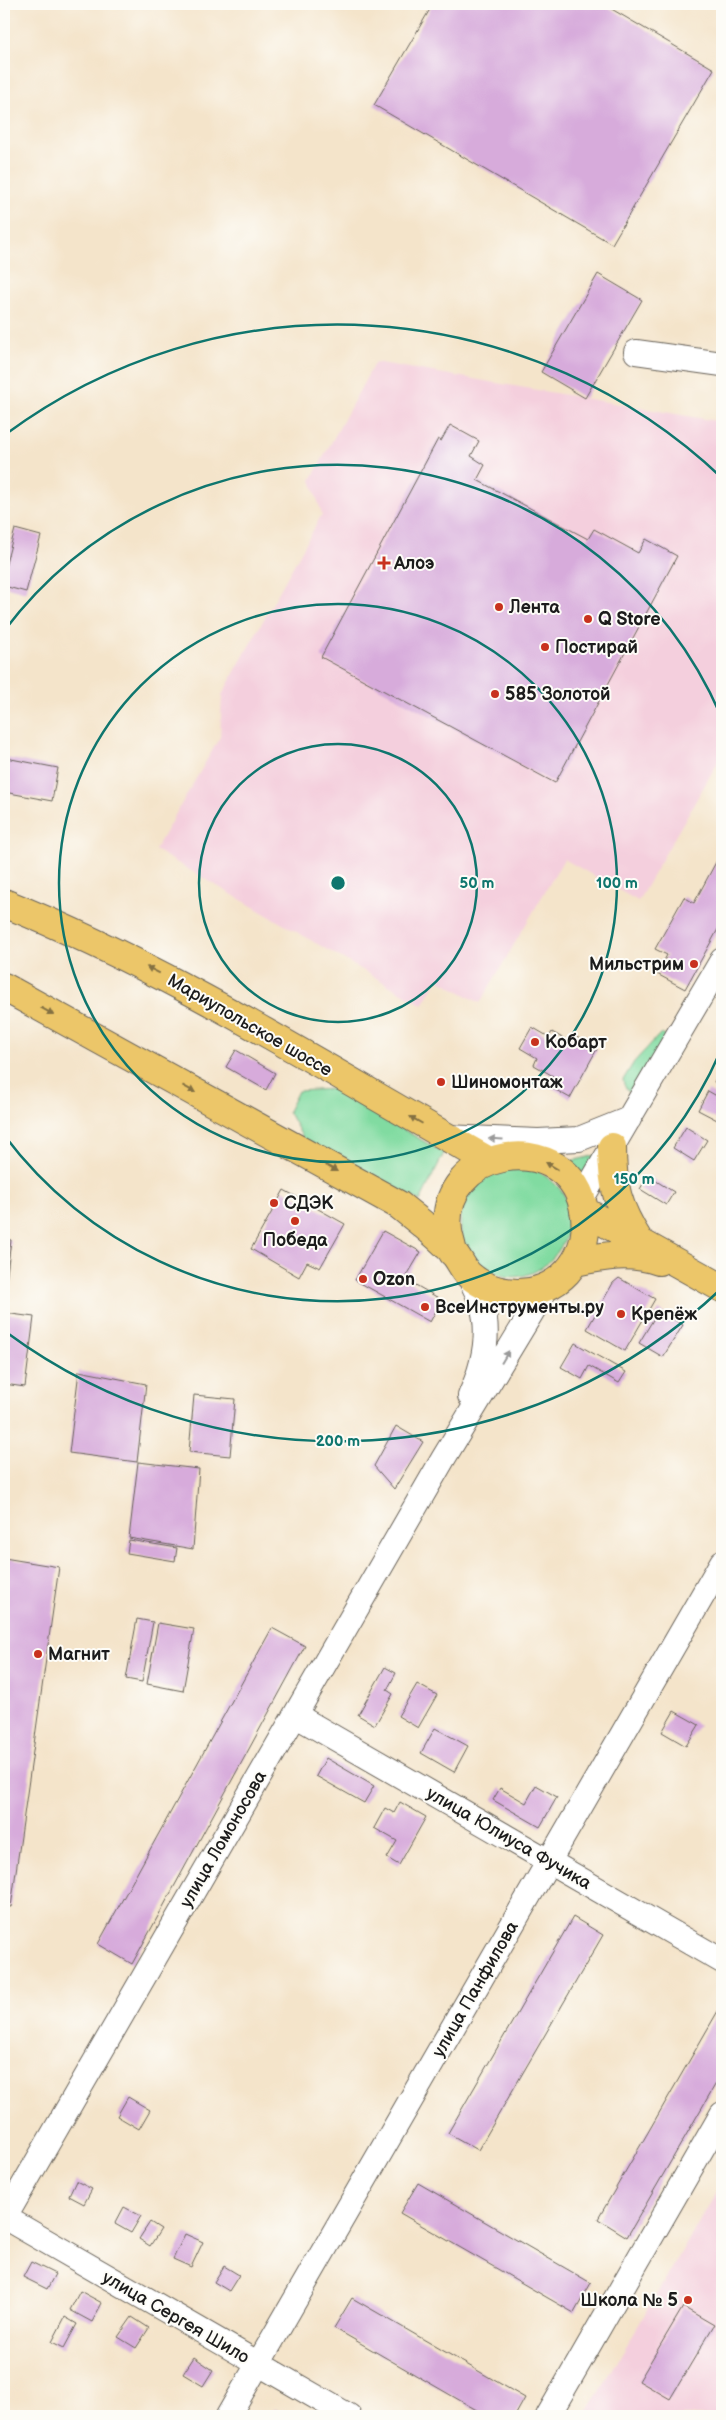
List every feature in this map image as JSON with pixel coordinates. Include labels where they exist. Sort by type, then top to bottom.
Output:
[{"type":"main road","name":"Мариупольское шоссе","points":[[4,903],[62,926],[160,974],[489,1161]]},
{"type":"main road","points":[[4,987],[399,1205],[461,1263],[487,1287],[501,1292],[528,1293],[547,1287],[564,1275],[575,1262],[584,1238],[583,1206],[572,1182],[549,1163],[523,1156],[501,1157],[489,1161],[472,1171],[460,1184],[449,1210],[448,1230],[461,1263]]},
{"type":"main road","points":[[612,1147],[612,1175],[618,1202],[639,1241]]},
{"type":"main road","points":[[583,1206],[639,1241],[720,1286]]},
{"type":"main road","points":[[575,1262],[612,1254],[637,1255],[657,1260],[720,1286]]},
{"type":"street","points":[[636,352],[722,364]]},
{"type":"street","points":[[583,1206],[612,1147],[722,960]]},
{"type":"street","points":[[446,1137],[538,1141],[579,1139],[628,1119]]},
{"type":"street","name":"улица Ломоносова","points":[[444,1459],[474,1388],[484,1350],[486,1330],[482,1306],[461,1263]]},
{"type":"street","name":"улица Ломоносова","points":[[4,2218],[444,1459],[547,1287]]},
{"type":"street","name":"улица Панфилова","points":[[228,2416],[722,1562]]},
{"type":"street","name":"улица Юлиуса Фучика","points":[[295,1715],[722,1961]]},
{"type":"street","points":[[548,2416],[722,2114]]},
{"type":"street","name":"улица Сергея Шило","points":[[4,2218],[348,2416]]},
{"type":"shaded area","points":[[375,362],[722,422],[722,755],[638,901],[564,859],[480,1003],[438,979],[423,1005],[155,850],[220,737],[222,695],[322,514],[311,480]]},
{"type":"shaded area","name":"Школа № 5","points":[[722,2183],[722,2416],[585,2416]]},
{"type":"green space","points":[[660,1034],[666,1036],[634,1095],[626,1089],[623,1080],[634,1062]]},
{"type":"green space","points":[[333,1089],[444,1153],[420,1201],[304,1140],[288,1111],[298,1091]]},
{"type":"green space","points":[[606,1153],[589,1182],[571,1161]]},
{"type":"green space","points":[[523,1168],[535,1170],[549,1179],[564,1195],[570,1214],[567,1233],[558,1251],[544,1266],[526,1275],[506,1276],[486,1268],[469,1253],[462,1238],[462,1198],[492,1169]]},
{"type":"building","points":[[433,4],[603,4],[714,69],[612,244],[374,105]]},
{"type":"building","points":[[598,274],[642,300],[585,398],[541,372]]},
{"type":"building","name":"Лента","points":[[450,425],[479,441],[471,456],[485,465],[477,480],[588,539],[594,529],[638,553],[646,539],[677,556],[555,783],[321,657],[438,439],[441,441]]},
{"type":"building","points":[[15,529],[41,536],[26,592],[4,586],[4,571]]},
{"type":"building","points":[[6,758],[58,768],[52,801],[4,792]]},
{"type":"building","points":[[722,851],[722,922],[685,989],[657,974],[667,955],[655,949],[684,897],[694,903]]},
{"type":"building","points":[[532,1027],[549,1037],[552,1032],[571,1043],[575,1036],[597,1049],[570,1098],[547,1085],[553,1076],[534,1065],[537,1058],[520,1048]]},
{"type":"building","points":[[236,1050],[275,1073],[266,1090],[226,1067]]},
{"type":"building","points":[[722,1067],[722,1087],[714,1082]]},
{"type":"building","points":[[708,1091],[722,1099],[722,1115],[719,1121],[698,1110]]},
{"type":"building","points":[[686,1127],[707,1140],[694,1161],[673,1148]]},
{"type":"building","points":[[648,1176],[674,1192],[666,1205],[640,1189]]},
{"type":"building","points":[[284,1190],[345,1224],[320,1268],[307,1262],[299,1277],[251,1249]]},
{"type":"building","points":[[383,1231],[421,1252],[405,1279],[442,1300],[430,1322],[355,1280]]},
{"type":"building","points":[[4,1239],[11,1240],[5,1291],[4,1291]]},
{"type":"building","name":"Крепёж","points":[[619,1278],[655,1299],[625,1351],[587,1329],[613,1283]]},
{"type":"building","points":[[659,1310],[683,1325],[663,1357],[639,1343]]},
{"type":"building","points":[[4,1313],[34,1317],[25,1387],[4,1384]]},
{"type":"building","points":[[575,1343],[626,1372],[619,1383],[589,1366],[582,1379],[561,1367]]},
{"type":"building","points":[[79,1371],[146,1384],[137,1462],[69,1453]]},
{"type":"building","points":[[194,1395],[235,1399],[230,1456],[189,1452]]},
{"type":"building","points":[[396,1426],[423,1442],[394,1489],[374,1466]]},
{"type":"building","points":[[138,1462],[199,1469],[193,1549],[129,1538]]},
{"type":"building","points":[[129,1540],[177,1548],[175,1561],[127,1553]]},
{"type":"building","points":[[4,1558],[59,1567],[11,1907],[4,1906]]},
{"type":"building","points":[[137,1619],[153,1622],[142,1682],[126,1679]]},
{"type":"building","points":[[158,1623],[194,1629],[183,1691],[147,1684]]},
{"type":"building","points":[[272,1628],[305,1646],[132,1964],[98,1944]]},
{"type":"building","points":[[385,1667],[396,1673],[387,1690],[393,1694],[375,1725],[358,1715]]},
{"type":"building","points":[[417,1684],[437,1695],[418,1728],[398,1716]]},
{"type":"building","points":[[674,1711],[699,1725],[686,1746],[662,1732]]},
{"type":"building","points":[[435,1728],[468,1746],[454,1772],[421,1753]]},
{"type":"building","points":[[326,1758],[374,1786],[364,1803],[316,1776]]},
{"type":"building","points":[[536,1785],[557,1797],[540,1827],[493,1800],[500,1788],[526,1803]]},
{"type":"building","points":[[400,1802],[426,1817],[399,1865],[387,1858],[397,1841],[374,1828],[385,1808],[394,1813]]},
{"type":"building","points":[[573,1917],[603,1935],[478,2150],[448,2133]]},
{"type":"building","points":[[722,2004],[722,2073],[627,2237],[598,2219]]},
{"type":"building","points":[[128,2097],[150,2110],[139,2129],[117,2116]]},
{"type":"building","points":[[76,2181],[92,2189],[84,2204],[69,2196]]},
{"type":"building","points":[[418,2183],[591,2283],[574,2313],[400,2213]]},
{"type":"building","points":[[124,2207],[141,2216],[131,2233],[115,2224]]},
{"type":"building","points":[[150,2222],[161,2229],[150,2246],[139,2239]]},
{"type":"building","points":[[185,2234],[203,2242],[191,2267],[173,2259]]},
{"type":"building","points":[[31,2262],[55,2274],[47,2289],[23,2277]]},
{"type":"building","points":[[224,2266],[239,2275],[229,2291],[214,2282]]},
{"type":"building","points":[[80,2291],[102,2303],[92,2322],[70,2310]]},
{"type":"building","points":[[352,2298],[525,2398],[515,2416],[487,2416],[334,2328]]},
{"type":"building","points":[[683,2307],[714,2325],[670,2399],[639,2381]]},
{"type":"building","points":[[65,2317],[77,2324],[64,2348],[52,2342]]},
{"type":"building","points":[[132,2317],[149,2328],[136,2348],[118,2337]]},
{"type":"building","points":[[194,2357],[213,2370],[203,2386],[183,2374]]},
{"type":"building","points":[[275,2409],[290,2416],[271,2416]]},
{"type":"place","name":"Алоэ","points":[[384,563]]},
{"type":"place","name":"Лента","points":[[499,607]]},
{"type":"place","name":"Q Store","points":[[588,619]]},
{"type":"place","name":"Постирай","points":[[545,647]]},
{"type":"place","name":"585 Золотой","points":[[495,694]]},
{"type":"place","name":"Мильстрим","points":[[694,964]]},
{"type":"place","name":"Кобарт","points":[[535,1042]]},
{"type":"place","name":"Шиномонтаж","points":[[441,1082]]},
{"type":"place","name":"СДЭК","points":[[274,1203]]},
{"type":"place","name":"Победа","points":[[295,1221]]},
{"type":"place","name":"Ozon","points":[[363,1279]]},
{"type":"place","name":"ВсеИнструменты.ру","points":[[425,1307]]},
{"type":"place","name":"Крепёж","points":[[621,1314]]},
{"type":"place","name":"Магнит","points":[[38,1654]]},
{"type":"place","name":"Школа № 5","points":[[688,2300]]}]
